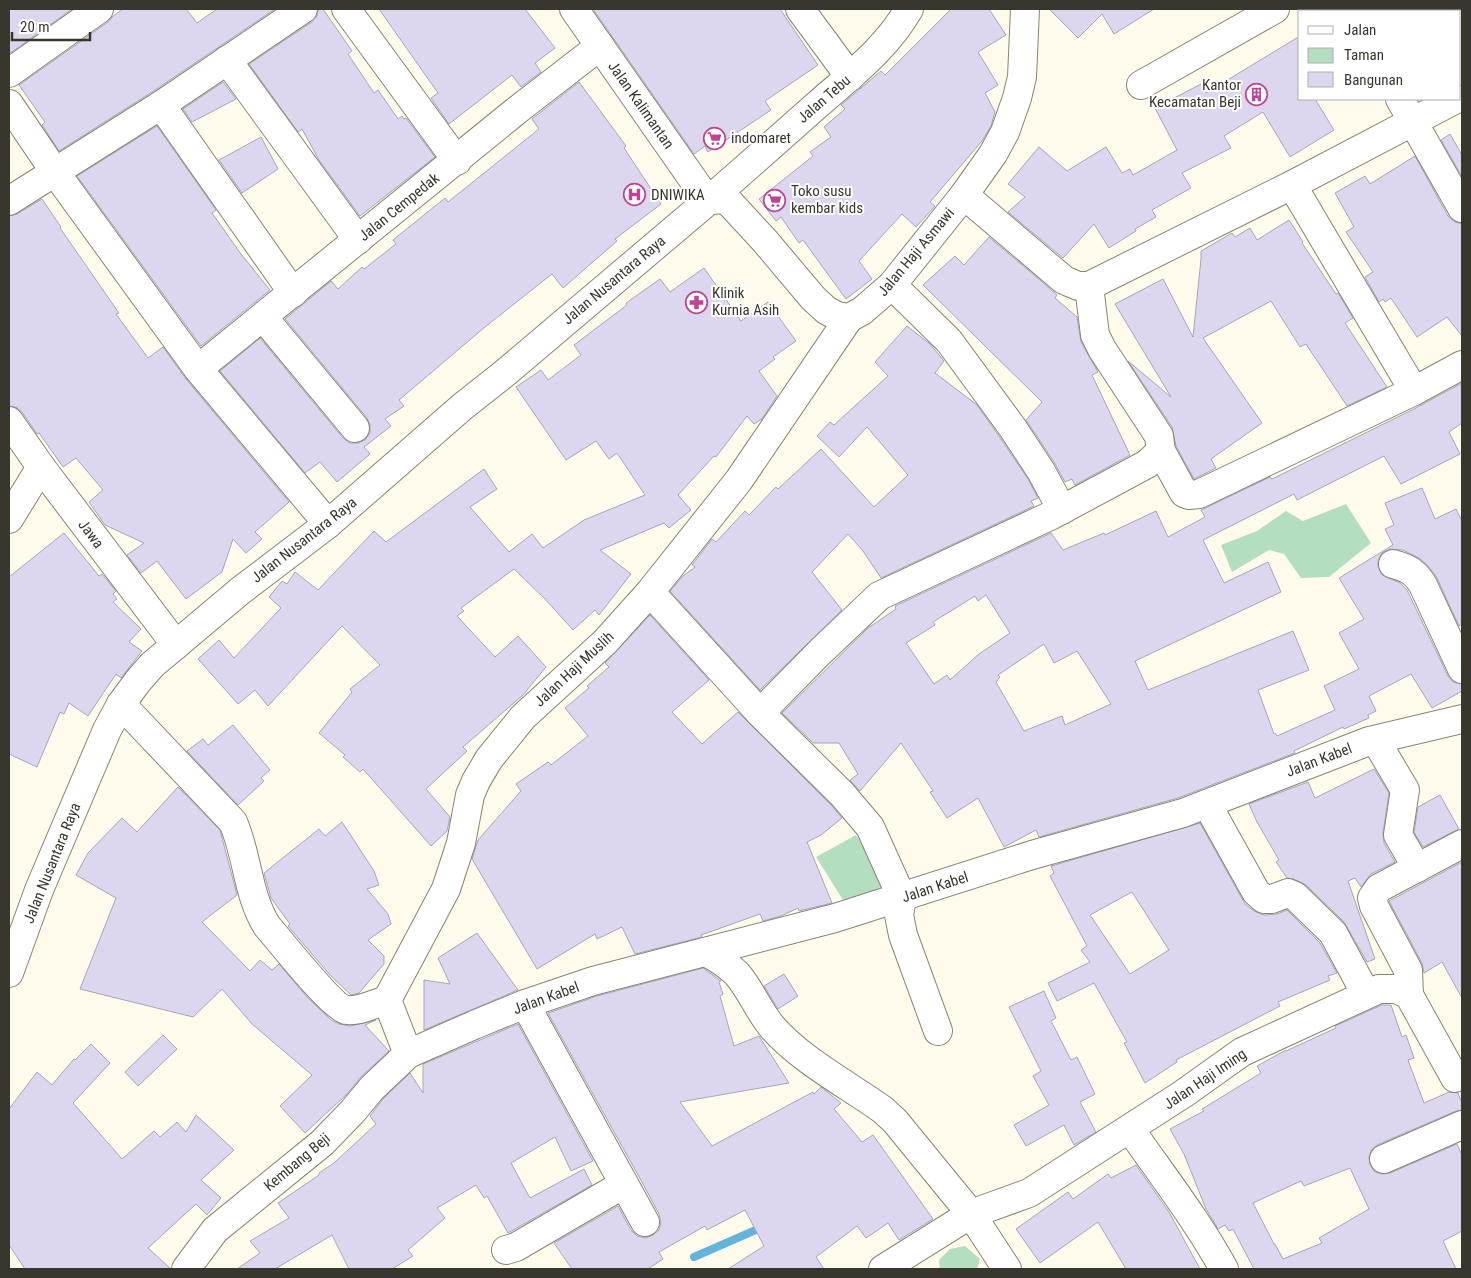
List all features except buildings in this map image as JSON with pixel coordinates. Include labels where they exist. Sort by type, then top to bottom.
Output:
[{"type":"street","points":[[9,74],[99,9]]},
{"type":"street","points":[[9,201],[161,104],[303,9]]},
{"type":"street","points":[[346,9],[457,161]]},
{"type":"street","name":"Jalan Kalimantan","points":[[574,9],[713,200]]},
{"type":"street","points":[[800,9],[850,77]]},
{"type":"street","name":"Jalan Tebu","points":[[713,200],[885,44],[909,9]]},
{"type":"street","name":"Jalan Haji Asmawi","points":[[849,318],[862,311],[892,285],[964,195],[993,154],[1005,132],[1022,77],[1025,9]]},
{"type":"street","points":[[1141,85],[1275,9]]},
{"type":"street","name":"Jalan Cempedak","points":[[198,368],[457,161],[516,111],[600,46]]},
{"type":"street","points":[[227,60],[358,240]]},
{"type":"street","points":[[964,195],[1064,280],[1078,286],[1089,286],[1292,185],[1406,110],[1451,100]]},
{"type":"street","points":[[9,104],[55,172],[198,368],[328,524]]},
{"type":"street","points":[[161,104],[293,293]]},
{"type":"street","points":[[1406,110],[1462,208]]},
{"type":"street","points":[[1292,185],[1414,391]]},
{"type":"street","points":[[713,200],[728,202],[813,298],[826,310],[837,316],[849,318]]},
{"type":"street","name":"Jalan Nusantara Raya","points":[[9,973],[39,890],[107,730],[121,704],[148,670],[240,591],[328,524],[462,407],[713,200]]},
{"type":"street","points":[[892,285],[949,341],[1012,427],[1041,471],[1062,510]]},
{"type":"street","points":[[1089,286],[1095,335],[1102,349],[1159,436],[1161,451],[1184,493],[1189,495],[1199,494],[1414,391],[1462,365]]},
{"type":"street","points":[[263,317],[355,428]]},
{"type":"street","name":"Jalan Haji Muslih","points":[[387,1000],[446,889],[461,843],[470,795],[488,759],[523,717],[605,642],[650,592],[739,480],[849,318]]},
{"type":"street","name":"Jawa","points":[[9,421],[41,467],[176,645]]},
{"type":"street","points":[[760,713],[819,653],[880,596],[1062,510],[1147,464],[1161,451]]},
{"type":"street","points":[[9,519],[41,467]]},
{"type":"street","points":[[1393,564],[1416,574],[1424,585],[1462,668]]},
{"type":"street","points":[[650,592],[760,713],[842,794],[870,827],[902,898],[899,915],[903,935],[938,1031]]},
{"type":"street","points":[[121,704],[233,822],[239,836],[254,901],[267,926],[331,1000],[345,1010],[353,1010],[387,1000],[408,1054]]},
{"type":"street","name":"Jalan Kabel","points":[[408,1054],[525,1004],[593,981],[835,918],[1030,856],[1183,814],[1369,741],[1462,719]]},
{"type":"street","points":[[1376,740],[1405,790],[1398,835],[1417,868]]},
{"type":"street","points":[[1207,804],[1256,892],[1264,899],[1272,899],[1288,893],[1295,896],[1332,933],[1366,994]]},
{"type":"street","points":[[1460,1081],[1409,995],[1408,970],[1374,906],[1372,898],[1379,888],[1462,844]]},
{"type":"street","points":[[706,952],[722,961],[737,975],[772,1027],[799,1052],[884,1110],[896,1121],[971,1214],[1007,1269]]},
{"type":"street","name":"Jalan Haji Iming","points":[[883,1269],[971,1214],[1029,1193],[1183,1094],[1242,1052],[1379,989],[1396,989],[1409,995]]},
{"type":"street","points":[[525,1004],[645,1222]]},
{"type":"street","name":"Kembang Beji","points":[[192,1266],[215,1230],[322,1143],[372,1088],[408,1054]]},
{"type":"street","points":[[1384,1159],[1462,1125]]},
{"type":"street","points":[[1130,1129],[1214,1250],[1224,1269]]},
{"type":"street","points":[[506,1250],[516,1247],[624,1184]]},
{"type":"green space","points":[[1346,504],[1371,543],[1329,577],[1301,578],[1284,554],[1269,550],[1232,572],[1221,545],[1257,531],[1286,511],[1303,521]]},
{"type":"green space","points":[[856,835],[877,868],[886,887],[843,900],[816,857]]},
{"type":"green space","points":[[965,1246],[980,1259],[977,1269],[940,1269],[939,1260],[950,1249]]},
{"type":"waterway","points":[[694,1257],[765,1226]]},
{"type":"place","name":"Kantor Kecamatan Beji","points":[[1257,94]]},
{"type":"place","name":"indomaret","points":[[715,138]]},
{"type":"place","name":"DNIWIKA","points":[[635,195]]},
{"type":"place","name":"Toko susu kembar kids","points":[[775,200]]},
{"type":"place","name":"Klinik Kurnia Asih","points":[[696,302]]}]
